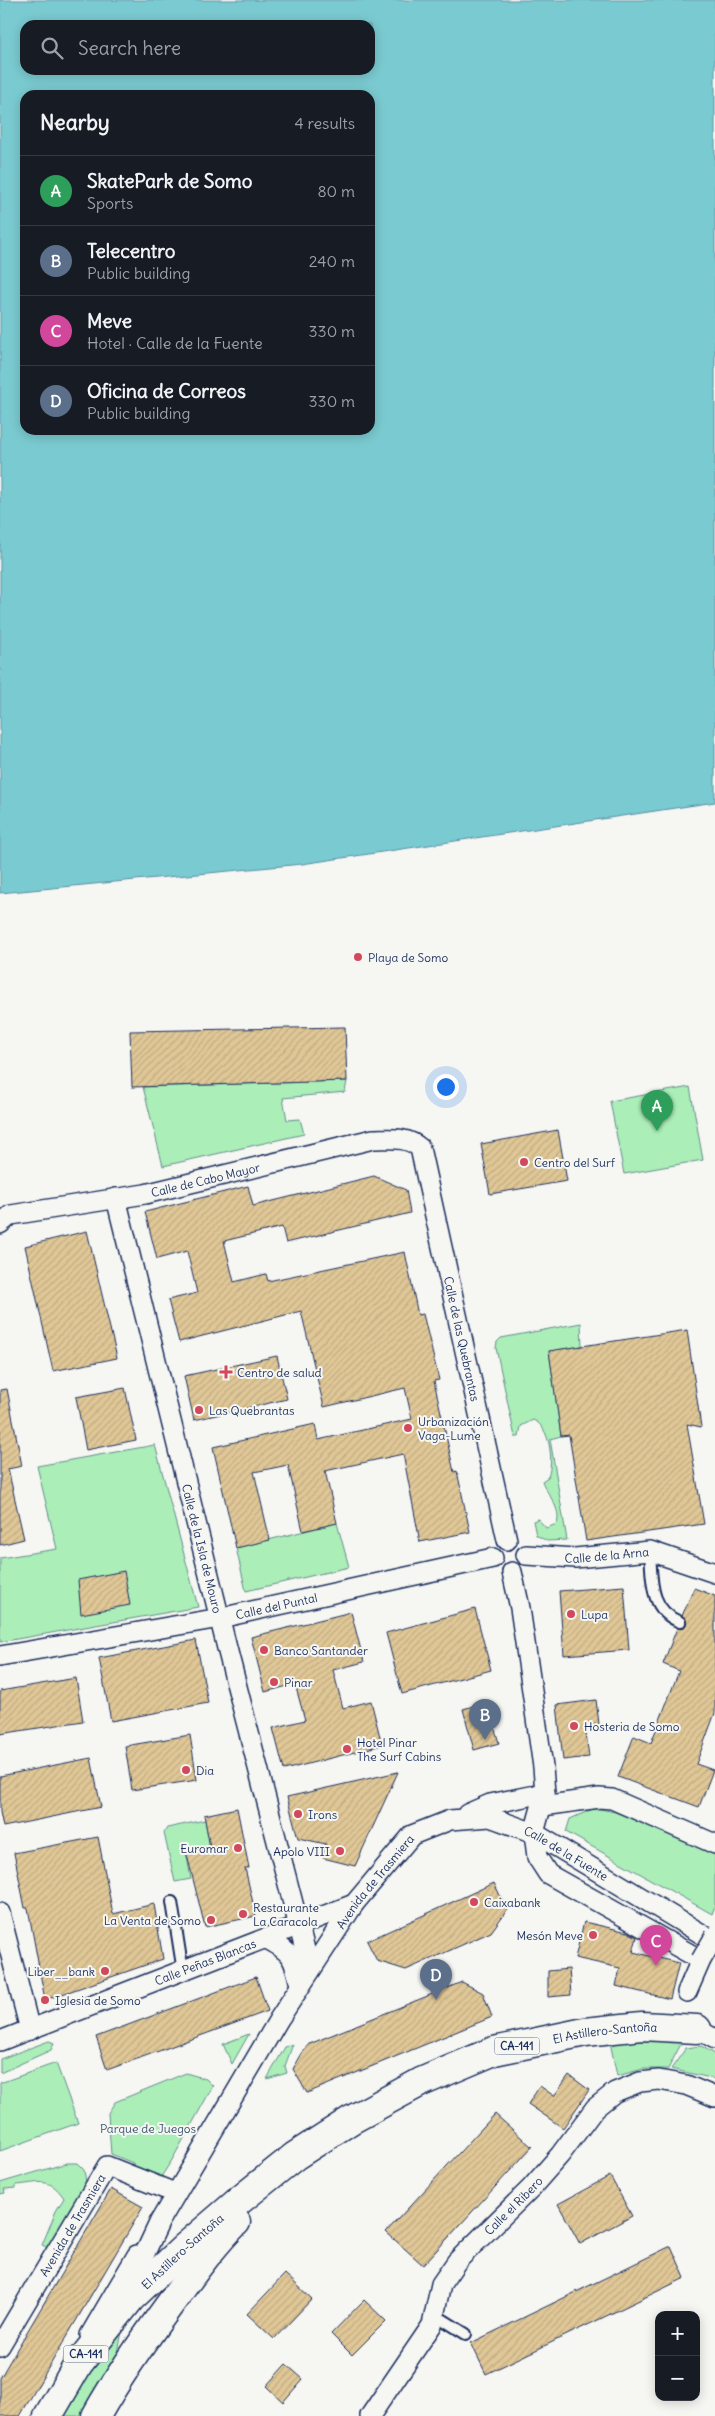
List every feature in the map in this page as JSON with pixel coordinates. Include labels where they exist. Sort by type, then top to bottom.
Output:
[{"type":"main road","name":"El Astillero-Santoña","points":[[48,2416],[79,2363],[131,2298],[184,2248],[254,2189],[295,2156],[351,2120],[421,2082],[494,2051],[585,2032],[642,2026],[709,2031]]},
{"type":"main road","name":"El Astillero-Santoña","points":[[96,2416],[115,2383],[154,2326],[223,2235],[297,2164],[351,2120]]},
{"type":"main road","name":"CA-141","points":[[115,2383],[130,2340],[131,2298]]},
{"type":"street","name":"Calle de Cabo Mayor","points":[[0,1224],[11,1215],[145,1194],[373,1140],[398,1139],[412,1141]]},
{"type":"street","name":"Calle de las Quebrantas","points":[[412,1141],[420,1148],[507,1540]]},
{"type":"street","name":"Calle de la Isla de Mouro","points":[[116,1198],[220,1618],[299,1926],[305,1977]]},
{"type":"street","points":[[507,1540],[512,1540],[522,1545],[526,1556],[521,1568],[512,1572],[498,1568],[493,1558],[495,1548],[507,1540]]},
{"type":"street","name":"Calle de la Arna","points":[[526,1556],[576,1558],[650,1551],[715,1573]]},
{"type":"street","name":"Calle del Puntal","points":[[0,1656],[220,1618],[493,1558]]},
{"type":"street","points":[[512,1572],[520,1608],[544,1800],[534,1833]]},
{"type":"street","points":[[450,1820],[490,1804],[544,1800],[612,1799],[715,1844]]},
{"type":"street","name":"Avenida de Trasmiera","points":[[131,2298],[139,2266],[175,2193],[305,1977],[354,1904],[412,1835],[450,1820],[490,1817],[534,1833]]},
{"type":"street","name":"Calle de la Fuente","points":[[534,1833],[715,1942]]},
{"type":"street","name":"Calle de la Fuente","points":[[534,1833],[537,1857],[548,1874],[701,1960]]},
{"type":"street","points":[[292,1899],[306,1909],[327,1915]]},
{"type":"street","name":"Calle Peñas Blancas","points":[[0,2041],[183,1972],[354,1904]]},
{"type":"street","points":[[0,1913],[30,2030]]},
{"type":"street","points":[[687,1992],[701,1960],[715,1936]]},
{"type":"street","points":[[268,1939],[286,1949],[305,1977]]},
{"type":"street","name":"Calle el Ribero","points":[[370,2416],[432,2325],[441,2284],[456,2261],[531,2188],[560,2155],[595,2108],[614,2092],[640,2082],[659,2080],[686,2085],[715,2097]]},
{"type":"street","name":"Avenida de Trasmiera","points":[[0,2346],[108,2166],[175,2193]]},
{"type":"street","name":"Avenida de Trasmiera","points":[[79,2363],[97,2321],[124,2274],[160,2221]]},
{"type":"lane","points":[[650,1551],[653,1595],[659,1607],[671,1619],[680,1622]]},
{"type":"lane","points":[[172,1902],[183,1972]]},
{"type":"lane","points":[[434,2314],[466,2334]]},
{"type":"green space","points":[[347,1081],[345,1092],[283,1098],[287,1120],[300,1119],[304,1134],[163,1166],[143,1087]]},
{"type":"green space","points":[[690,1087],[703,1160],[624,1174],[610,1101]]},
{"type":"green space","points":[[581,1323],[582,1346],[549,1351],[561,1436],[550,1439],[567,1540],[547,1541],[536,1535],[533,1521],[538,1519],[546,1528],[557,1524],[558,1518],[556,1507],[542,1481],[548,1477],[551,1462],[547,1436],[539,1424],[533,1420],[521,1426],[519,1437],[515,1437],[496,1348],[497,1342],[501,1338]]},
{"type":"green space","points":[[155,1445],[198,1607],[0,1642],[0,1558],[57,1549],[37,1466]]},
{"type":"green space","points":[[337,1523],[349,1567],[246,1591],[236,1548]]},
{"type":"green space","points":[[595,1808],[615,1812],[715,1854],[715,1906],[712,1914],[566,1832],[570,1819]]},
{"type":"green space","points":[[205,1820],[210,1847],[186,1851],[191,1879],[175,1882],[164,1833],[167,1828]]},
{"type":"green space","points":[[249,2034],[232,2064],[223,2044]]},
{"type":"green space","points":[[683,2040],[668,2069],[643,2069],[617,2076],[610,2042]]},
{"type":"green space","points":[[49,2041],[54,2043],[51,2050],[0,2073],[0,2059]]},
{"type":"green space","points":[[293,2044],[285,2066],[287,2073],[267,2079],[285,2047]]},
{"type":"green space","points":[[701,2046],[715,2054],[715,2079],[671,2069],[686,2048]]},
{"type":"green space","points":[[56,2063],[78,2123],[0,2151],[0,2083]]},
{"type":"green space","name":"Parque de Juegos","points":[[186,2073],[206,2079],[213,2086],[159,2180],[132,2169],[133,2163],[111,2154],[108,2113],[115,2102]]},
{"type":"green space","points":[[67,2163],[77,2163],[84,2170],[86,2182],[48,2248],[42,2245],[56,2211],[64,2198],[53,2186],[42,2182],[16,2185],[16,2188],[4,2189],[5,2193],[0,2194],[0,2183]]},
{"type":"green space","points":[[122,2331],[116,2364],[84,2416],[58,2416],[64,2403]]},
{"type":"water","points":[[0,0],[715,0],[715,802],[302,864],[0,893]]},
{"type":"building","points":[[345,1027],[347,1081],[132,1087],[130,1031]]},
{"type":"building","name":"Centro del Surf","points":[[558,1130],[567,1181],[490,1194],[481,1144]]},
{"type":"building","points":[[374,1176],[406,1190],[410,1213],[286,1243],[282,1227],[224,1241],[234,1282],[266,1274],[268,1281],[405,1252],[418,1315],[423,1314],[439,1380],[434,1381],[454,1472],[457,1471],[470,1532],[420,1542],[403,1454],[325,1471],[337,1523],[303,1531],[288,1465],[254,1472],[270,1540],[236,1548],[213,1447],[315,1424],[318,1440],[412,1419],[405,1388],[324,1407],[301,1311],[179,1342],[168,1300],[197,1293],[187,1251],[157,1259],[145,1212],[248,1186],[253,1206]]},
{"type":"building","points":[[87,1231],[117,1358],[53,1371],[25,1246]]},
{"type":"building","points":[[687,1330],[701,1427],[687,1424],[704,1524],[586,1541],[569,1435],[561,1436],[549,1351]]},
{"type":"building","points":[[277,1356],[287,1399],[194,1420],[184,1376]]},
{"type":"building","points":[[125,1388],[136,1440],[86,1450],[76,1397]]},
{"type":"building","points":[[7,1389],[22,1466],[8,1469],[24,1539],[0,1545],[0,1390]]},
{"type":"building","points":[[124,1571],[130,1605],[81,1614],[78,1580]]},
{"type":"building","points":[[624,1586],[629,1650],[564,1655],[559,1591]]},
{"type":"building","points":[[694,1588],[715,1596],[715,1713],[696,1764],[713,1770],[699,1807],[618,1777],[634,1736],[651,1743],[679,1671],[663,1664],[677,1628],[683,1628],[686,1625],[686,1619],[682,1616]]},
{"type":"building","points":[[475,1609],[491,1670],[402,1694],[386,1633]]},
{"type":"building","points":[[351,1612],[364,1662],[333,1670],[343,1708],[371,1701],[382,1745],[284,1770],[273,1728],[305,1720],[295,1684],[265,1692],[251,1637]]},
{"type":"building","points":[[196,1640],[208,1703],[111,1721],[99,1658]]},
{"type":"building","points":[[76,1678],[83,1721],[0,1734],[0,1691]]},
{"type":"building","points":[[596,1700],[599,1724],[585,1726],[589,1757],[563,1760],[557,1705]]},
{"type":"building","points":[[487,1702],[499,1743],[474,1750],[463,1709]]},
{"type":"building","points":[[190,1735],[197,1780],[132,1790],[125,1746]]},
{"type":"building","points":[[91,1758],[101,1807],[3,1827],[0,1812],[0,1776]]},
{"type":"building","points":[[398,1772],[355,1866],[323,1858],[326,1844],[298,1838],[287,1797]]},
{"type":"building","points":[[237,1808],[249,1868],[245,1868],[256,1916],[205,1927],[186,1851],[210,1847],[204,1815]]},
{"type":"building","points":[[98,1837],[113,1914],[154,1904],[163,1959],[45,2000],[28,1908],[25,1908],[14,1853]]},
{"type":"building","points":[[494,1883],[507,1910],[491,1932],[406,1970],[377,1961],[367,1941]]},
{"type":"building","points":[[584,1922],[628,1932],[637,1937],[633,1952],[679,1963],[670,1999],[616,1986],[620,1968],[575,1958]]},
{"type":"building","points":[[569,1969],[571,1995],[548,1997],[548,1971]]},
{"type":"building","points":[[256,1977],[268,2011],[107,2070],[96,2037]]},
{"type":"building","points":[[462,1982],[483,1993],[492,2017],[307,2093],[293,2069],[307,2045]]},
{"type":"building","points":[[569,2075],[589,2090],[563,2128],[528,2104],[540,2086],[554,2096]]},
{"type":"building","points":[[495,2114],[532,2147],[423,2265],[386,2232]]},
{"type":"building","points":[[610,2176],[632,2216],[580,2244],[558,2204]]},
{"type":"building","points":[[111,2189],[143,2207],[20,2416],[0,2416],[0,2378]]},
{"type":"building","points":[[671,2246],[685,2278],[486,2374],[471,2343]]},
{"type":"building","points":[[285,2274],[312,2299],[274,2339],[247,2314]]},
{"type":"building","points":[[364,2300],[386,2321],[352,2355],[331,2334]]},
{"type":"building","points":[[286,2364],[303,2379],[283,2402],[266,2386]]},
{"type":"place","name":"Playa de Somo","points":[[358,957]]},
{"type":"place","name":"SkatePark de Somo","points":[[657,1131]]},
{"type":"place","name":"Centro del Surf","points":[[524,1162]]},
{"type":"place","name":"Centro de salud","points":[[226,1372]]},
{"type":"place","name":"Las Quebrantas","points":[[199,1410]]},
{"type":"place","name":"Urbanización Vaga-Lume","points":[[408,1428]]},
{"type":"place","name":"Lupa","points":[[571,1614]]},
{"type":"place","name":"Banco Santander","points":[[264,1650]]},
{"type":"place","name":"Pinar","points":[[274,1682]]},
{"type":"place","name":"Hosteria de Somo","points":[[574,1726]]},
{"type":"place","name":"Telecentro","points":[[485,1740]]},
{"type":"place","name":"Hotel Pinar The Surf Cabins","points":[[347,1749]]},
{"type":"place","name":"Dia","points":[[186,1770]]},
{"type":"place","name":"Irons","points":[[298,1814]]},
{"type":"place","name":"Euromar","points":[[238,1848]]},
{"type":"place","name":"Apolo VIII","points":[[340,1851]]},
{"type":"place","name":"Caixabank","points":[[474,1902]]},
{"type":"place","name":"Restaurante La Caracola","points":[[243,1914]]},
{"type":"place","name":"La Venta de Somo","points":[[211,1920]]},
{"type":"place","name":"Mesón Meve","points":[[593,1935]]},
{"type":"place","name":"Meve","points":[[656,1966]]},
{"type":"place","name":"Liber__bank","points":[[105,1971]]},
{"type":"place","name":"Iglesia de Somo","points":[[45,2000]]},
{"type":"place","name":"Oficina de Correos","points":[[436,2000]]}]
